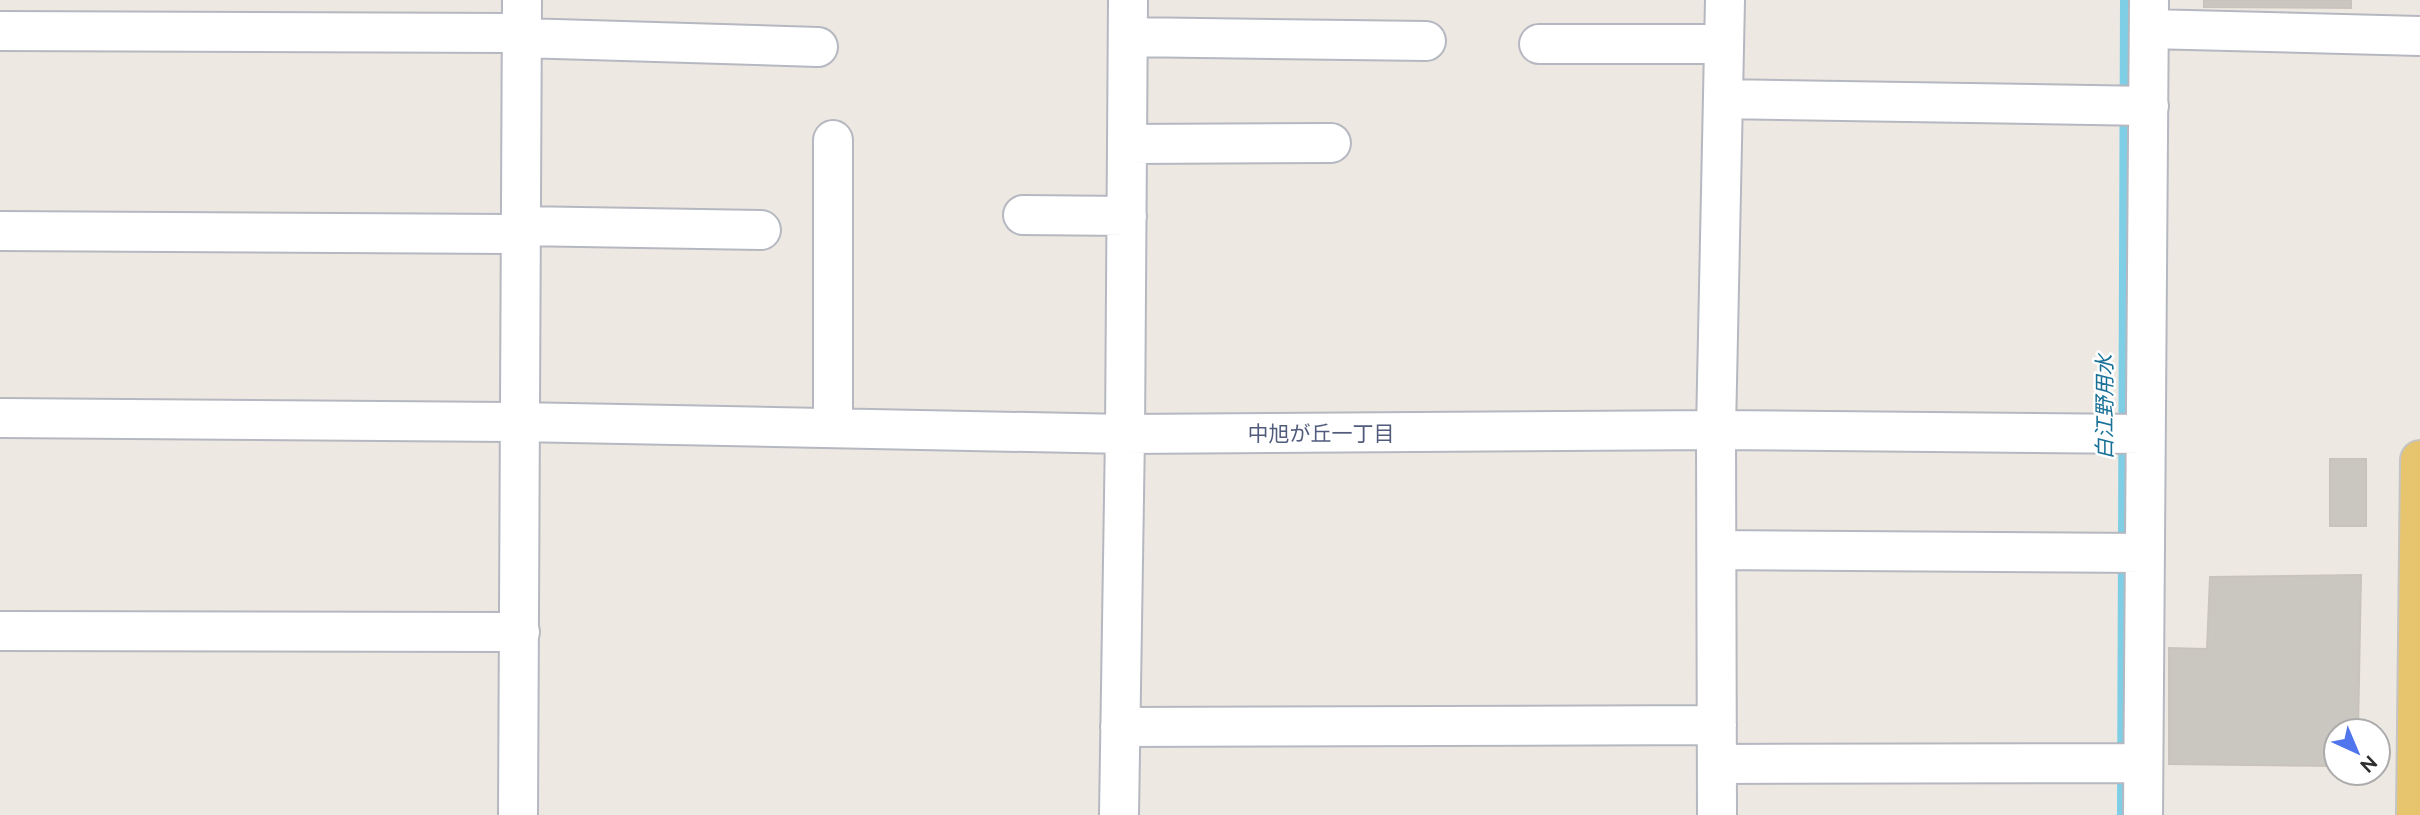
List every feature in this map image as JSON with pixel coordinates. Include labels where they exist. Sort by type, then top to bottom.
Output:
[{"type":"main road","points":[[2416,815],[2420,460]]},
{"type":"street","points":[[1717,815],[1716,430],[1725,0]]},
{"type":"street","points":[[2143,815],[2128,763],[2132,106],[2149,15],[2420,36]]},
{"type":"street","points":[[1119,815],[1128,18],[1426,41]]},
{"type":"street","points":[[0,31],[522,24],[818,47]]},
{"type":"street","points":[[518,815],[522,24]]},
{"type":"street","points":[[1539,44],[1724,44]]},
{"type":"street","points":[[1723,99],[2132,106]]},
{"type":"street","points":[[833,140],[833,428]]},
{"type":"street","points":[[1127,144],[1331,143]]},
{"type":"street","points":[[1023,215],[1127,216]]},
{"type":"street","points":[[0,231],[761,230]]},
{"type":"street","points":[[0,418],[519,422],[1125,434],[1716,430],[2130,434]]},
{"type":"street","points":[[1717,550],[2129,552]]},
{"type":"street","points":[[0,631],[520,632]]},
{"type":"street","points":[[1119,727],[1717,725]]},
{"type":"street","points":[[1718,764],[2128,763]]},
{"type":"building","points":[[2204,0],[2351,0],[2351,8],[2204,7]]},
{"type":"building","points":[[2330,459],[2366,459],[2366,526],[2330,526]]},
{"type":"building","points":[[2361,575],[2358,717],[2322,717],[2322,766],[2169,764],[2169,648],[2207,649],[2210,577]]},
{"type":"waterway","name":"白江野用水","points":[[2122,815],[2125,0]]},
{"type":"district","name":"中旭が丘一丁目","points":[[1321,433]]}]
